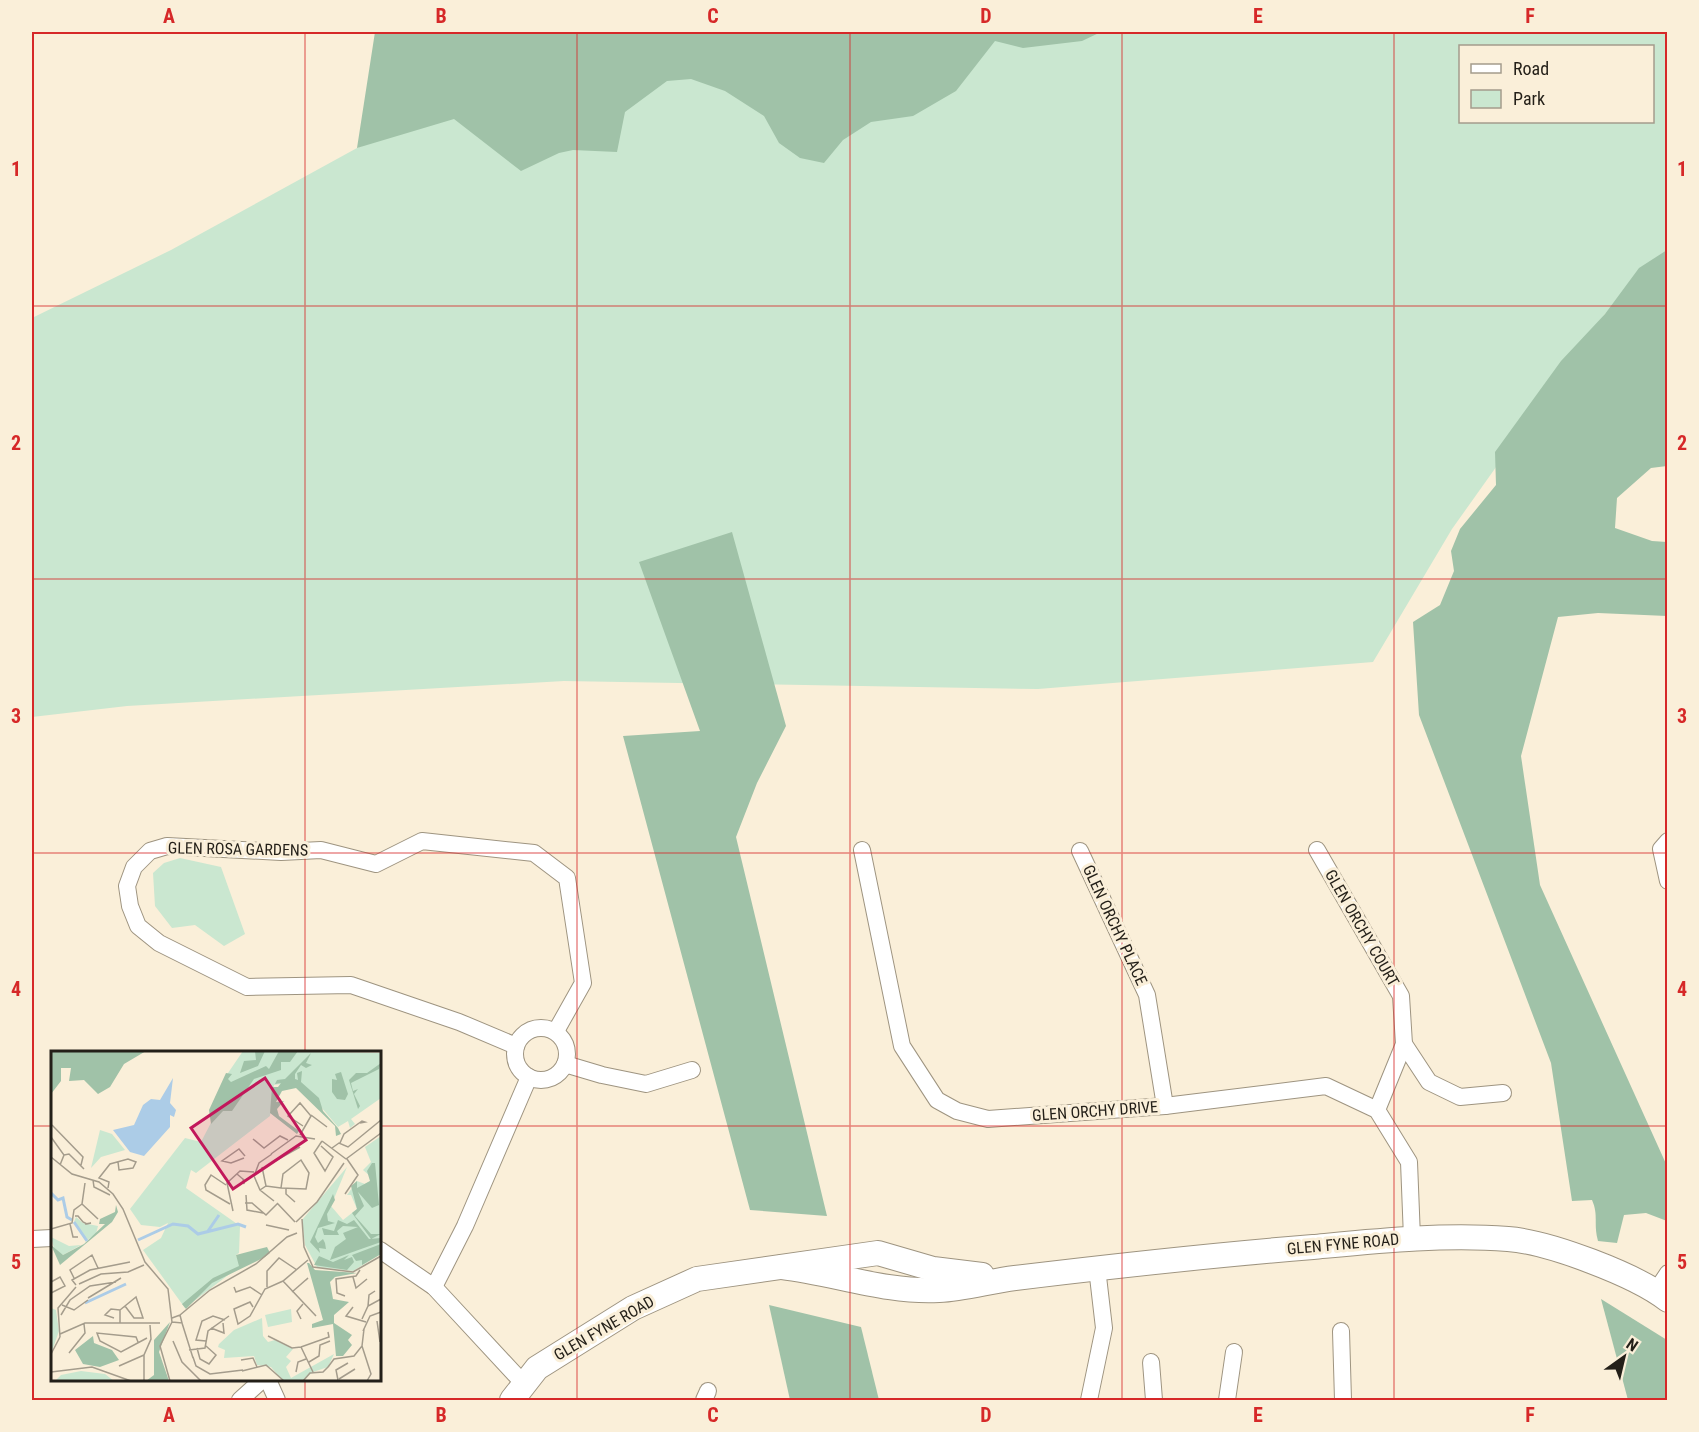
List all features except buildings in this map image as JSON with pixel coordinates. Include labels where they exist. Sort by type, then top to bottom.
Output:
[{"type":"street","name":"GLEN ROSA GARDENS","points":[[516,1046],[459,1023],[351,985],[247,987],[159,943],[138,926],[130,906],[126,886],[134,867],[150,851],[167,846],[281,852],[321,850],[376,864],[422,841],[534,853],[567,878],[583,983],[555,1031]]},
{"type":"street","points":[[1668,841],[1661,849],[1668,881]]},
{"type":"street","name":"GLEN ORCHY DRIVE","points":[[862,850],[902,1046],[937,1100],[957,1111],[987,1119],[1165,1106],[1326,1086],[1377,1110]]},
{"type":"street","name":"GLEN ORCHY COURT","points":[[1317,850],[1401,996],[1404,1044],[1377,1110]]},
{"type":"street","name":"GLEN ORCHY PLACE","points":[[1080,851],[1147,995],[1165,1106]]},
{"type":"street","points":[[541,1027],[555,1031],[566,1043],[568,1059],[551,1079],[536,1081],[522,1073],[515,1059],[516,1046],[526,1032],[541,1027]]},
{"type":"street","points":[[1404,1044],[1429,1082],[1460,1097],[1503,1093]]},
{"type":"street","points":[[566,1064],[602,1076],[646,1084],[692,1070]]},
{"type":"street","points":[[434,1287],[465,1226],[530,1077]]},
{"type":"street","points":[[1377,1110],[1409,1162],[1412,1238]]},
{"type":"street","points":[[32,1239],[51,1238]]},
{"type":"street","name":"GLEN FYNE ROAD","points":[[518,1392],[537,1368],[633,1308],[697,1280],[878,1253],[933,1269],[1007,1279],[1097,1268],[1412,1238],[1510,1239],[1586,1259],[1664,1288]]},
{"type":"street","points":[[381,1251],[434,1287],[518,1392]]},
{"type":"street","points":[[1089,1401],[1104,1328],[1097,1268]]},
{"type":"street","points":[[1341,1331],[1343,1401]]},
{"type":"street","points":[[1227,1401],[1234,1352]]},
{"type":"street","points":[[1151,1362],[1154,1401]]},
{"type":"street","points":[[240,1401],[261,1381]]},
{"type":"street","points":[[268,1381],[277,1401]]},
{"type":"green space","points":[[375,32],[1101,32],[1082,41],[1023,48],[995,41],[956,91],[913,116],[871,122],[843,140],[824,163],[800,158],[779,143],[764,116],[725,91],[691,79],[667,81],[625,112],[617,152],[573,150],[559,153],[521,171],[454,119],[357,148]]},
{"type":"green space","points":[[638,32],[1667,32],[1667,272],[1605,314],[1452,529],[1373,662],[1038,689],[564,681],[127,706],[32,717],[32,318],[171,250],[357,148]]},
{"type":"green space","points":[[1667,250],[1667,466],[1651,468],[1617,498],[1615,528],[1652,541],[1667,542],[1667,616],[1598,613],[1558,617],[1521,756],[1540,885],[1667,1166],[1667,1221],[1646,1213],[1624,1215],[1617,1243],[1598,1241],[1592,1200],[1572,1201],[1551,1063],[1419,715],[1413,622],[1440,605],[1454,571],[1451,551],[1460,529],[1496,485],[1495,452],[1561,361],[1605,314],[1639,268]]},
{"type":"green space","points":[[732,532],[786,726],[757,783],[736,837],[827,1216],[750,1210],[623,736],[700,731],[639,562]]},
{"type":"green space","points":[[180,858],[221,867],[245,934],[224,946],[195,925],[172,928],[155,906],[153,873],[164,863]]},
{"type":"green space","points":[[1601,1299],[1667,1340],[1667,1400],[1628,1400]]},
{"type":"green space","points":[[769,1305],[861,1327],[879,1400],[790,1400]]}]
